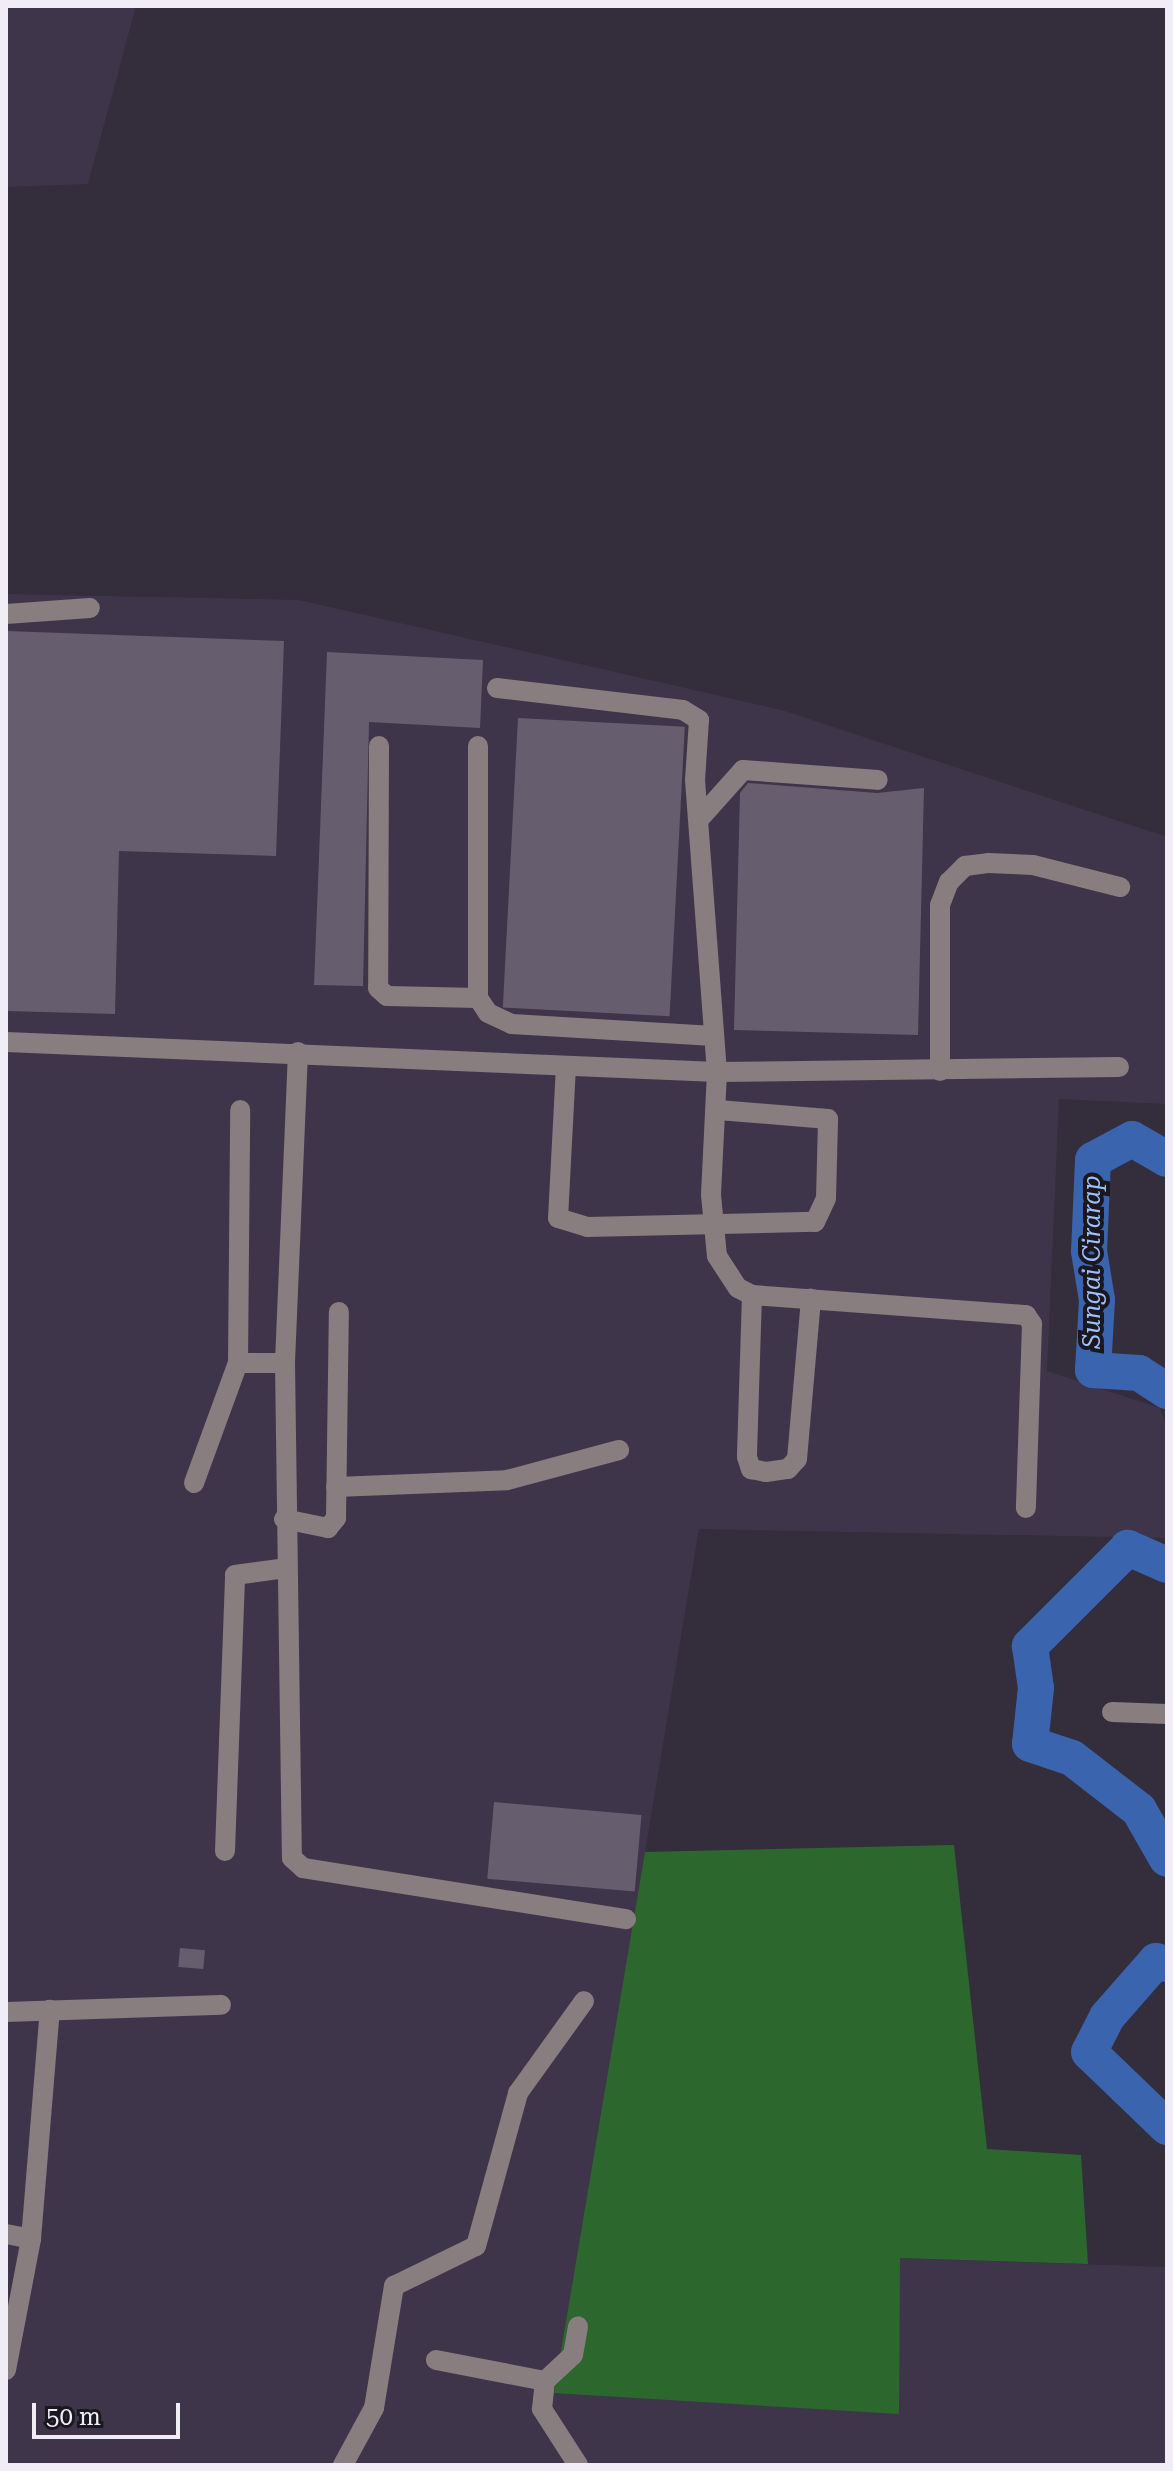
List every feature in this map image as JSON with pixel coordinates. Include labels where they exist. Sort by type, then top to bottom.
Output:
[{"type":"lane","points":[[6,614],[90,608]]},
{"type":"lane","points":[[497,688],[693,713],[717,1072],[712,1227],[717,1256],[738,1288],[752,1295],[1026,1315],[1032,1324],[1026,1508]]},
{"type":"lane","points":[[379,746],[378,988],[387,996],[478,998]]},
{"type":"lane","points":[[478,746],[478,998],[488,1013],[512,1024],[714,1036]]},
{"type":"lane","points":[[701,817],[743,770],[878,780]]},
{"type":"lane","points":[[940,1071],[940,905],[949,882],[965,866],[988,863],[1033,865],[1120,887]]},
{"type":"lane","points":[[6,1042],[717,1072],[1119,1067]]},
{"type":"lane","points":[[298,1052],[285,1363],[284,1519],[292,1858],[303,1868],[626,1919]]},
{"type":"lane","points":[[566,1066],[558,1218],[587,1227],[712,1227],[815,1222],[826,1198],[832,1126],[813,1113],[718,1110]]},
{"type":"lane","points":[[194,1483],[238,1363],[240,1110]]},
{"type":"lane","points":[[752,1295],[747,1457],[751,1469],[766,1472],[788,1469],[797,1459],[811,1299]]},
{"type":"lane","points":[[284,1519],[334,1525],[339,1312]]},
{"type":"lane","points":[[238,1363],[285,1363]]},
{"type":"lane","points":[[336,1487],[507,1480],[619,1450]]},
{"type":"lane","points":[[225,1851],[235,1575],[286,1568]]},
{"type":"lane","points":[[1112,1712],[1167,1714]]},
{"type":"lane","points":[[343,2465],[374,2408],[394,2286],[476,2246],[518,2093],[584,2001]]},
{"type":"lane","points":[[6,2012],[221,2005]]},
{"type":"lane","points":[[7,2375],[31,2239],[50,2010]]},
{"type":"lane","points":[[6,2234],[31,2239]]},
{"type":"lane","points":[[578,2326],[573,2355],[545,2381],[547,2423],[578,2465]]},
{"type":"lane","points":[[436,2360],[545,2381]]},
{"type":"shaded area","points":[[6,6],[136,6],[88,184],[6,187]]},
{"type":"shaded area","points":[[6,594],[299,600],[782,710],[1167,837],[1167,1104],[1059,1099],[1047,1371],[1160,1408],[1167,1428],[1167,1538],[699,1529],[555,2392],[899,2413],[899,2258],[1167,2267],[1167,2465],[6,2465]]},
{"type":"green space","points":[[954,1845],[987,2149],[1081,2155],[1088,2264],[900,2258],[899,2414],[554,2393],[645,1852]]},
{"type":"building","points":[[6,631],[284,641],[276,856],[119,851],[115,1014],[6,1011]]},
{"type":"building","points":[[327,652],[483,660],[480,728],[369,722],[363,986],[314,985]]},
{"type":"building","points":[[518,718],[685,727],[670,1016],[503,1008]]},
{"type":"building","points":[[748,783],[877,793],[924,788],[918,1035],[734,1030],[740,793]]},
{"type":"building","points":[[494,1802],[641,1815],[635,1892],[487,1879]]},
{"type":"building","points":[[180,1948],[205,1950],[203,1969],[178,1967]]},
{"type":"waterway","name":"Sungai Cirarap","points":[[1167,1159],[1132,1139],[1093,1160],[1089,1251],[1097,1300],[1093,1370],[1139,1373],[1167,1391]]},
{"type":"waterway","name":"Sungai Cirarap","points":[[1167,1565],[1128,1548],[1030,1646],[1036,1688],[1030,1744],[1072,1758],[1139,1810],[1167,1859]]},
{"type":"waterway","name":"Sungai Cirarap","points":[[1167,1964],[1156,1961],[1107,2017],[1089,2052],[1167,2127]]}]
